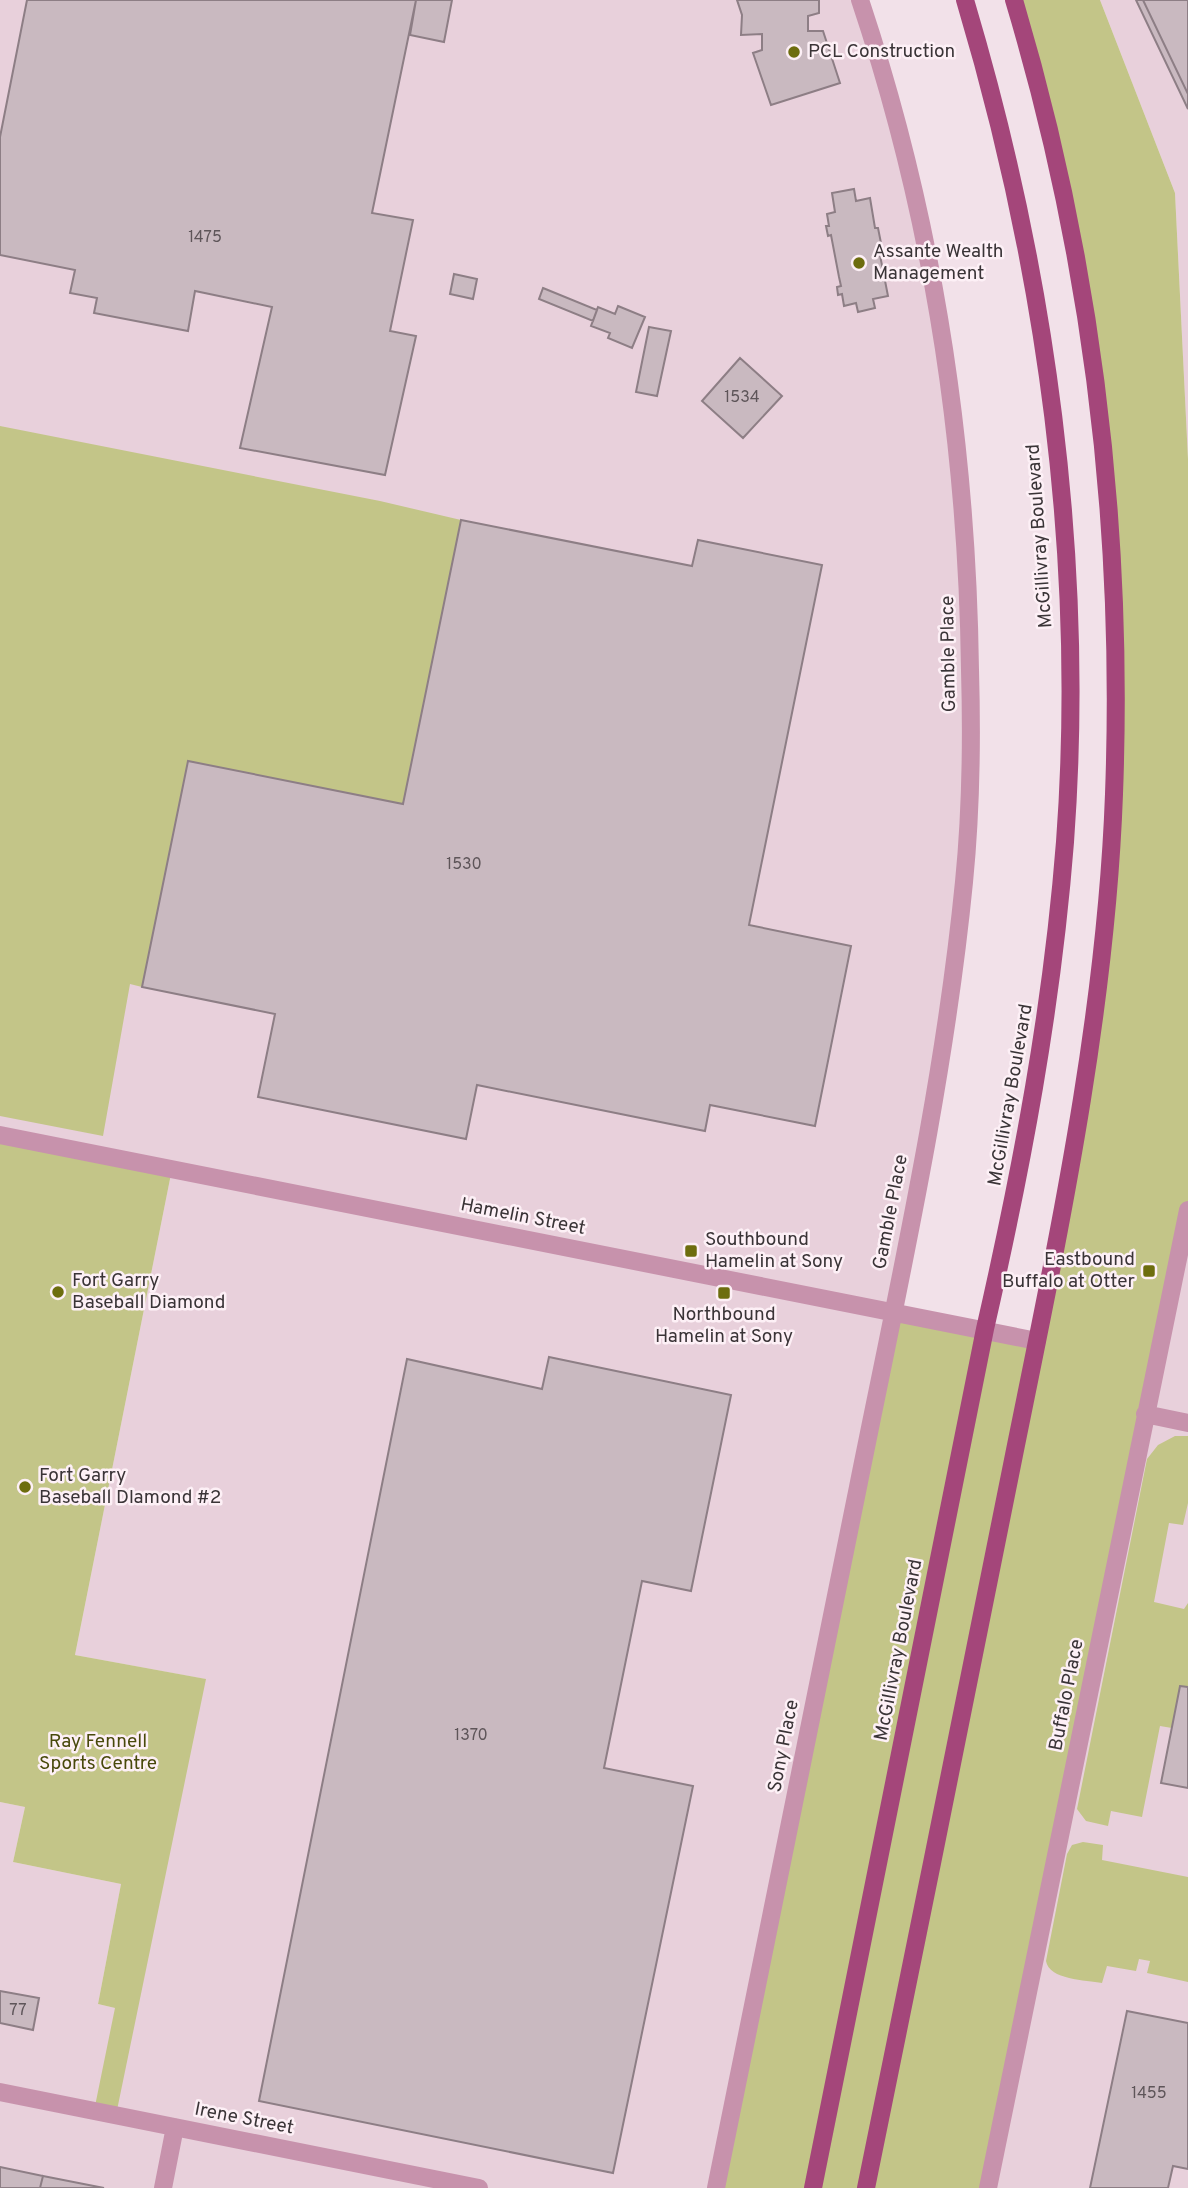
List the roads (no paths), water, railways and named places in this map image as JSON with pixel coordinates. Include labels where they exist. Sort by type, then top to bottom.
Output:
[{"type":"main road","name":"McGillivray Boulevard","points":[[813,2188],[985,1329],[1012,1212],[1036,1088],[1065,839],[1069,643],[1065,544],[1047,370],[1017,195],[965,0]]},
{"type":"main road","points":[[866,2188],[1075,1143],[1102,954],[1114,793],[1115,628],[1105,456],[1096,375],[1083,295],[1047,117],[1014,0]]},
{"type":"street","name":"Gamble Place","points":[[860,0],[891,99],[924,235],[937,306],[961,481],[970,638],[969,790],[964,876],[953,977],[939,1074],[893,1311]]},
{"type":"street","name":"Hamelin Street","points":[[0,1135],[1037,1340]]},
{"type":"street","name":"Buffalo Place","points":[[988,2188],[1188,1210]]},
{"type":"street","name":"Sony Place","points":[[716,2188],[893,1311]]},
{"type":"street","points":[[1145,1414],[1188,1423]]},
{"type":"street","name":"Irene Street","points":[[0,2092],[479,2188]]},
{"type":"street","points":[[163,2188],[175,2127]]},
{"type":"place","name":"PCL Construction","points":[[794,52]]},
{"type":"place","name":"Assante Wealth Management","points":[[859,263]]},
{"type":"place","name":"Southbound Hamelin at Sony","points":[[691,1251]]},
{"type":"place","name":"Eastbound Buffalo at Otter","points":[[1149,1271]]},
{"type":"place","name":"Fort Garry Baseball Diamond","points":[[58,1292]]},
{"type":"place","name":"Northbound Hamelin at Sony","points":[[724,1293]]},
{"type":"place","name":"Fort Garry Baseball DIamond #2","points":[[25,1487]]},
{"type":"park label","name":"Ray Fennell Sports Centre","points":[[98,1753]]}]
